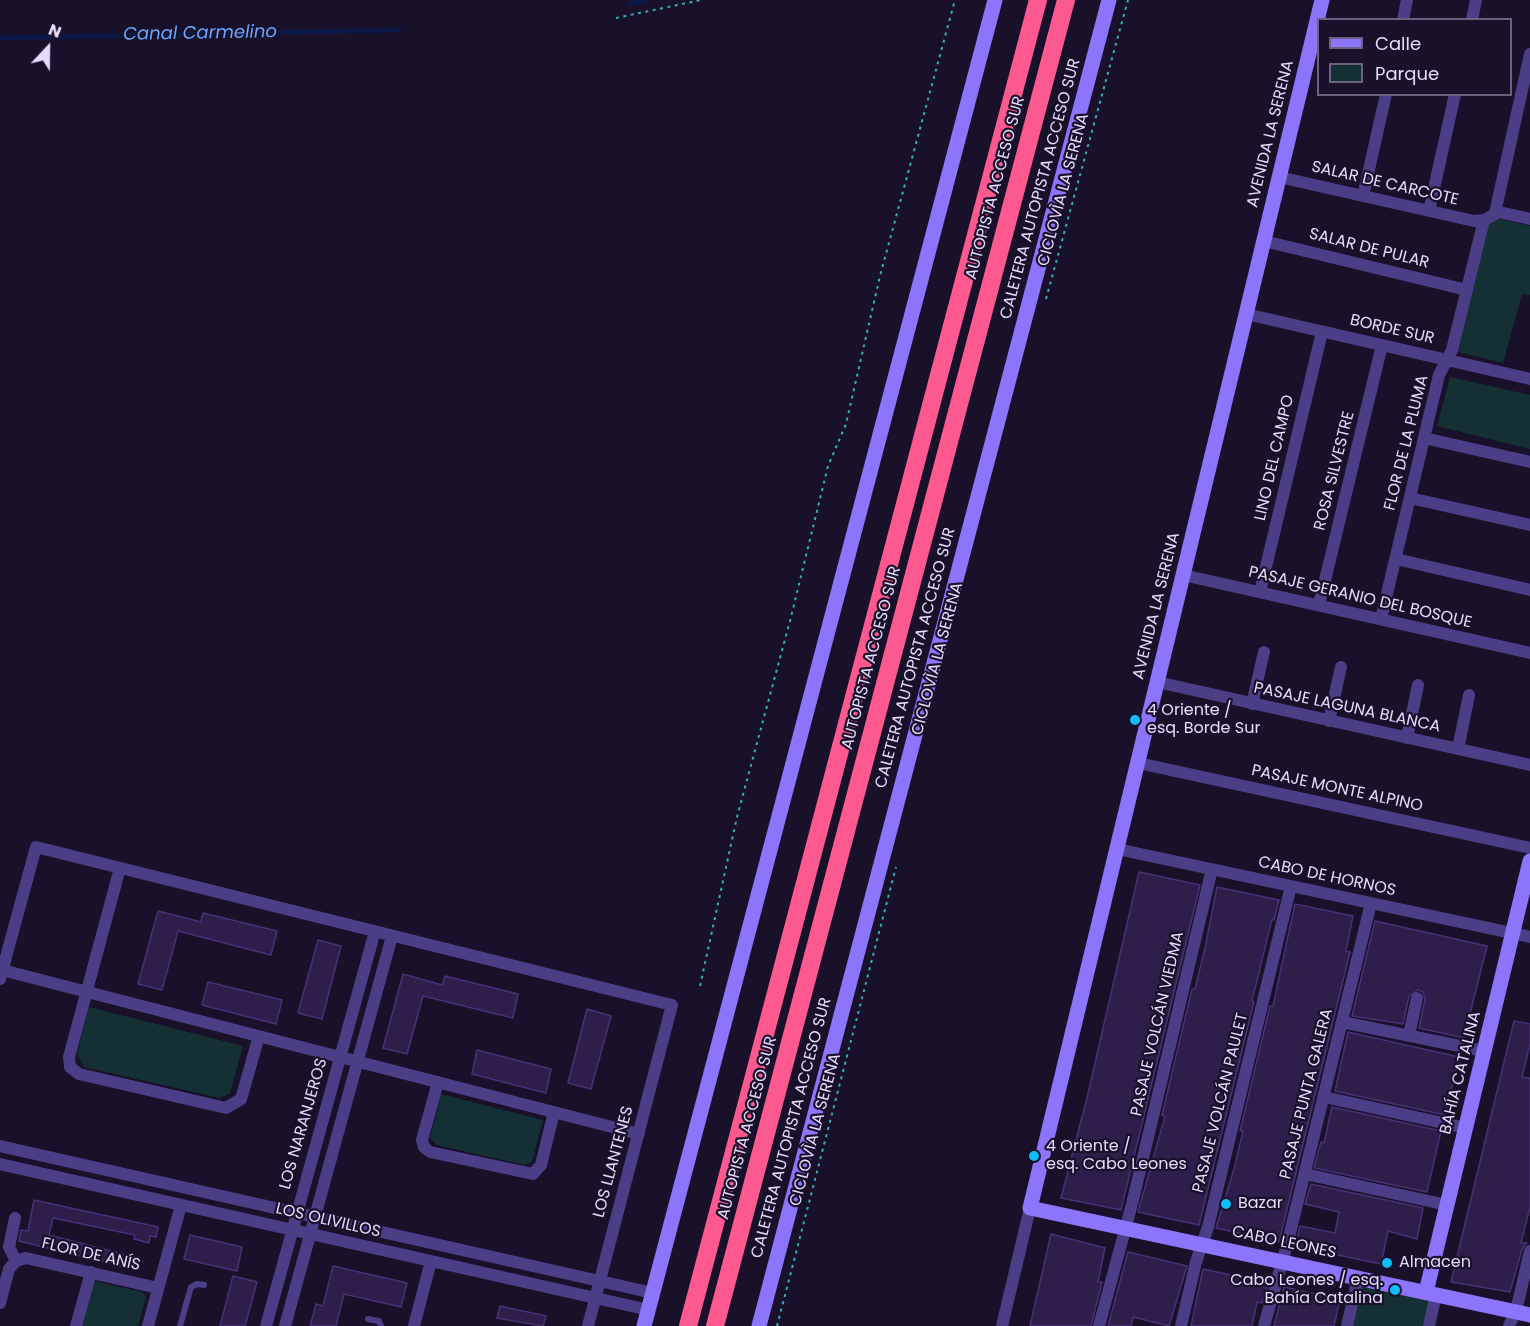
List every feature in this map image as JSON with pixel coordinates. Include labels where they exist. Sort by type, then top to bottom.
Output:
[{"type":"highway","name":"AUTOPISTA ACCESO SUR","points":[[688,1326],[1038,0]]},
{"type":"highway","name":"AUTOPISTA ACCESO SUR","points":[[715,1326],[1066,0]]},
{"type":"main road","points":[[644,1326],[994,0]]},
{"type":"main road","name":"CALETERA AUTOPISTA ACCESO SUR","points":[[759,1326],[1109,0]]},
{"type":"main road","name":"AVENIDA LA SERENA","points":[[1318,18],[1322,0]]},
{"type":"main road","name":"AVENIDA LA SERENA","points":[[1030,1208],[1317,21]]},
{"type":"main road","name":"BAHÍA CATALINA","points":[[1431,1293],[1448,1205],[1530,861]]},
{"type":"main road","name":"CABO LEONES","points":[[1030,1208],[1523,1313]]},
{"type":"street","points":[[1403,18],[1407,0]]},
{"type":"street","points":[[1472,18],[1476,0]]},
{"type":"street","points":[[1495,213],[1530,54]]},
{"type":"street","points":[[1363,196],[1386,96]]},
{"type":"street","points":[[1429,211],[1455,96]]},
{"type":"street","name":"SALAR DE CARCOTE","points":[[1279,177],[1474,221],[1484,220]]},
{"type":"street","points":[[1484,220],[1495,213],[1530,219]]},
{"type":"street","name":"FLOR DE LA PLUMA","points":[[1381,619],[1439,375],[1452,350],[1484,220]]},
{"type":"street","name":"SALAR DE PULAR","points":[[1264,241],[1467,290]]},
{"type":"street","name":"BORDE SUR","points":[[1246,314],[1530,379]]},
{"type":"street","name":"LINO DEL CAMPO","points":[[1260,592],[1322,332]]},
{"type":"street","name":"ROSA SILVESTRE","points":[[1319,605],[1382,345]]},
{"type":"street","points":[[1424,438],[1530,462]]},
{"type":"street","points":[[1410,498],[1530,525]]},
{"type":"street","points":[[1396,559],[1530,590]]},
{"type":"street","name":"PASAJE GERANIO DEL BOSQUE","points":[[1183,575],[1530,653]]},
{"type":"street","points":[[1252,704],[1264,652]]},
{"type":"street","points":[[1329,720],[1341,667]]},
{"type":"street","name":"PASAJE LAGUNA BLANCA","points":[[1157,682],[1530,765]]},
{"type":"street","points":[[1407,738],[1418,685]]},
{"type":"street","points":[[1458,749],[1469,695]]},
{"type":"street","name":"PASAJE MONTE ALPINO","points":[[1138,763],[1530,848]]},
{"type":"street","points":[[392,936],[36,847],[1,975],[86,992],[639,1134]]},
{"type":"street","name":"CABO DE HORNOS","points":[[1117,849],[1530,937]]},
{"type":"street","points":[[120,868],[69,1056],[70,1067],[79,1074],[231,1107],[241,1099],[259,1036]]},
{"type":"street","name":"PASAJE VOLCÁN VIEDMA","points":[[1099,1326],[1212,869]]},
{"type":"street","name":"PASAJE VOLCÁN PAULET","points":[[1181,1326],[1291,886]]},
{"type":"street","name":"PASAJE PUNTA GALERA","points":[[1264,1326],[1305,1174],[1371,903]]},
{"type":"street","name":"LOS NARANJEROS","points":[[266,1326],[375,932]]},
{"type":"street","name":"LOS NARANJEROS","points":[[285,1326],[392,936]]},
{"type":"street","name":"LOS LLANTENES","points":[[392,936],[672,1005],[588,1326]]},
{"type":"street","points":[[1409,1035],[1417,998]]},
{"type":"street","points":[[1342,1022],[1484,1051]]},
{"type":"street","points":[[438,1082],[422,1140],[424,1147],[430,1152],[533,1174],[541,1165],[554,1112]]},
{"type":"street","points":[[1324,1096],[1466,1128]]},
{"type":"street","points":[[0,1146],[653,1293]]},
{"type":"street","name":"LOS OLIVILLOS","points":[[0,1164],[649,1310]]},
{"type":"street","points":[[1305,1174],[1448,1205]]},
{"type":"street","points":[[149,1326],[181,1205]]},
{"type":"street","name":"AVENIDA LA SERENA","points":[[1002,1326],[1030,1208]]},
{"type":"street","points":[[0,1303],[9,1269],[16,1261],[9,1247],[15,1218]]},
{"type":"street","points":[[1509,1326],[1523,1313],[1530,1251]]},
{"type":"street","name":"FLOR DE ANÍS","points":[[16,1261],[32,1258],[159,1288]]},
{"type":"street","points":[[414,1326],[431,1261]]},
{"type":"street","points":[[76,1326],[91,1272]]},
{"type":"street","points":[[1347,1326],[1358,1278]]},
{"type":"street","name":"BAHÍA CATALINA","points":[[1429,1326],[1431,1293]]},
{"type":"lane","points":[[180,1326],[191,1287],[197,1284],[204,1286]]},
{"type":"lane","points":[[368,1319],[379,1321],[381,1326]]},
{"type":"path","points":[[616,18],[700,0]]},
{"type":"path","points":[[700,986],[737,817],[790,621],[828,466],[846,424],[880,276],[955,0]]},
{"type":"path","name":"CICLOVÌA LA SERENA","points":[[1045,304],[1128,0]]},
{"type":"path","name":"CICLOVÌA LA SERENA","points":[[777,1326],[897,864]]},
{"type":"green space","points":[[1497,218],[1530,226],[1530,295],[1522,294],[1503,363],[1458,352],[1487,224]]},
{"type":"green space","points":[[1450,377],[1530,395],[1530,449],[1437,426]]},
{"type":"green space","points":[[89,1007],[243,1046],[230,1093],[220,1098],[84,1067],[77,1054]]},
{"type":"green space","points":[[441,1094],[543,1120],[532,1162],[524,1165],[437,1145],[430,1138]]},
{"type":"green space","points":[[94,1281],[142,1292],[146,1297],[138,1326],[82,1326]]},
{"type":"green space","points":[[1362,1287],[1430,1301],[1425,1326],[1353,1326]]},
{"type":"building","points":[[1139,872],[1200,885],[1121,1210],[1061,1198],[1087,1098]]},
{"type":"building","points":[[1217,887],[1279,900],[1274,920],[1272,919],[1199,1225],[1138,1212],[1165,1116],[1162,1115],[1192,989],[1195,989],[1205,948]]},
{"type":"building","points":[[1295,904],[1353,916],[1346,951],[1350,952],[1279,1242],[1216,1228],[1234,1169],[1243,1131],[1240,1131],[1270,1006],[1273,1006]]},
{"type":"building","points":[[158,911],[201,922],[203,913],[277,931],[271,955],[178,931],[162,990],[138,984]]},
{"type":"building","points":[[1375,921],[1487,946],[1464,1038],[1419,1028],[1425,999],[1423,992],[1418,990],[1409,996],[1403,1024],[1352,1016]]},
{"type":"building","points":[[318,940],[341,946],[322,1019],[298,1013]]},
{"type":"building","points":[[403,974],[442,985],[445,976],[518,994],[513,1018],[423,996],[407,1054],[383,1048]]},
{"type":"building","points":[[208,982],[282,1000],[276,1024],[202,1005]]},
{"type":"building","points":[[587,1009],[611,1016],[591,1089],[568,1083]]},
{"type":"building","points":[[1514,1021],[1530,1024],[1530,1044],[1522,1077],[1530,1078],[1530,1207],[1521,1243],[1527,1243],[1522,1249],[1510,1292],[1451,1282]]},
{"type":"building","points":[[1348,1032],[1459,1057],[1445,1115],[1335,1091]]},
{"type":"building","points":[[477,1050],[551,1069],[546,1093],[472,1074]]},
{"type":"building","points":[[1332,1107],[1441,1131],[1427,1192],[1314,1168],[1321,1142],[1324,1143]]},
{"type":"building","points":[[1311,1184],[1423,1208],[1417,1239],[1388,1231],[1381,1264],[1295,1246],[1300,1226],[1335,1233],[1339,1212],[1305,1204]]},
{"type":"building","points":[[34,1200],[158,1227],[156,1237],[150,1236],[149,1243],[134,1239],[135,1235],[53,1218],[49,1235],[123,1254],[120,1266],[19,1241],[21,1230],[28,1231]]},
{"type":"building","points":[[1051,1234],[1105,1248],[1098,1282],[1102,1282],[1091,1326],[1030,1326]]},
{"type":"building","points":[[190,1235],[242,1247],[237,1271],[184,1259]]},
{"type":"building","points":[[1128,1252],[1187,1266],[1169,1326],[1133,1317],[1131,1326],[1108,1326]]},
{"type":"building","points":[[333,1266],[407,1283],[401,1307],[344,1294],[336,1326],[310,1326],[316,1304],[323,1306]]},
{"type":"building","points":[[1203,1269],[1268,1283],[1262,1303],[1257,1302],[1252,1326],[1191,1326]]},
{"type":"building","points":[[233,1276],[257,1282],[245,1326],[220,1326]]},
{"type":"building","points":[[1284,1287],[1340,1299],[1334,1326],[1274,1326]]},
{"type":"building","points":[[500,1306],[546,1316],[543,1326],[497,1318]]},
{"type":"waterway","name":"Canal Carmelino","points":[[631,4],[648,0]]},
{"type":"waterway","name":"Canal Carmelino","points":[[0,38],[400,30]]},
{"type":"place","name":"4 Oriente / esq. Borde Sur","points":[[1135,720]]},
{"type":"place","name":"4 Oriente / esq. Cabo Leones","points":[[1034,1156]]},
{"type":"place","name":"Bazar","points":[[1226,1204]]},
{"type":"place","name":"Almacen","points":[[1387,1263]]},
{"type":"place","name":"Cabo Leones / esq. Bahía Catalina","points":[[1395,1290]]}]
